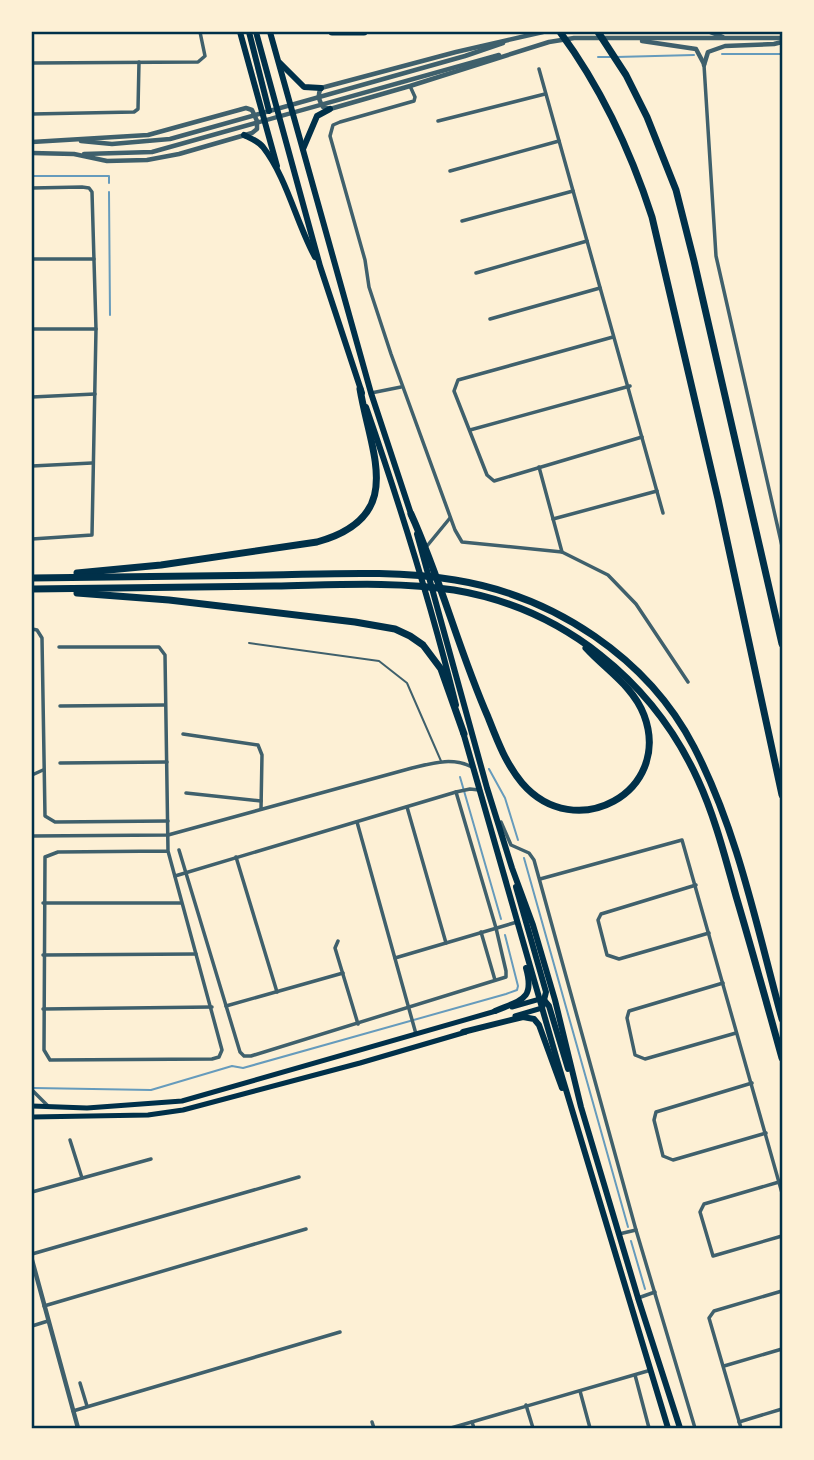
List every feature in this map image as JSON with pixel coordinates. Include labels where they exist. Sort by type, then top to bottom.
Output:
[{"type":"highway","points":[[240,32],[278,172],[302,232],[320,266]]},
{"type":"highway","points":[[249,32],[270,114]]},
{"type":"highway","points":[[256,32],[320,266],[403,513],[441,641],[472,766],[519,930],[530,986],[528,993],[522,1000],[495,1011]]},
{"type":"highway","points":[[270,32],[371,393],[411,514],[512,868],[546,992],[542,1003]]},
{"type":"highway","points":[[332,32],[364,32]]},
{"type":"highway","points":[[560,32],[594,82],[619,129],[652,217],[782,795]]},
{"type":"highway","points":[[598,32],[642,106],[668,167],[694,261],[782,644]]},
{"type":"highway","points":[[278,61],[304,87],[321,89]]},
{"type":"highway","points":[[303,149],[317,116],[330,109]]},
{"type":"highway","points":[[244,135],[262,146],[278,172]]},
{"type":"highway","points":[[32,578],[174,563],[317,542],[338,536],[358,523],[371,506],[376,492],[378,475],[360,389]]},
{"type":"highway","points":[[411,514],[426,547],[463,658],[509,764],[523,784],[543,801],[555,808],[580,811],[601,808],[632,786],[645,764],[649,738],[644,716],[629,690],[575,636]]},
{"type":"highway","points":[[41,577],[401,575],[454,579],[517,595],[576,624],[630,665],[668,707],[693,745],[708,775],[731,837],[782,1019]]},
{"type":"highway","points":[[32,591],[369,585],[453,590],[517,607],[575,636],[600,654],[645,697],[683,751],[698,781],[725,856],[782,1058]]},
{"type":"highway","points":[[32,591],[169,600],[395,629],[410,635],[424,646],[442,669],[464,734]]},
{"type":"highway","points":[[512,868],[530,915],[555,1000],[581,1107]]},
{"type":"highway","points":[[519,930],[667,1429]]},
{"type":"highway","points":[[542,1003],[553,1017],[559,1044],[680,1429]]},
{"type":"highway","points":[[463,1032],[523,1017],[534,1019],[539,1025],[552,1066],[575,1119]]},
{"type":"main road","points":[[32,1106],[87,1108],[182,1101],[495,1011],[542,1003]]},
{"type":"main road","points":[[32,1117],[148,1115],[183,1110],[360,1063],[463,1032],[542,1003]]},
{"type":"street","points":[[32,63],[198,62],[205,56],[200,32]]},
{"type":"street","points":[[543,32],[456,52],[321,89],[318,94],[319,102],[330,109],[549,42],[574,38],[782,40]]},
{"type":"street","points":[[710,32],[731,39]]},
{"type":"street","points":[[32,153],[152,152],[527,35]]},
{"type":"street","points":[[629,38],[696,49],[704,65]]},
{"type":"street","points":[[782,40],[774,44],[718,47],[708,52],[704,65],[716,256],[782,546]]},
{"type":"street","points":[[32,142],[112,144],[158,141],[527,49]]},
{"type":"street","points":[[32,114],[134,113],[138,109],[139,62]]},
{"type":"street","points":[[538,69],[663,513]]},
{"type":"street","points":[[410,86],[414,101],[340,122],[332,125],[330,130],[365,260],[369,287],[401,387],[450,518],[462,542],[562,552],[608,575],[636,604],[688,682]]},
{"type":"street","points":[[438,121],[545,94]]},
{"type":"street","points":[[74,141],[148,135],[246,108],[255,113],[257,125],[254,132],[179,154],[147,160],[107,161],[74,154]]},
{"type":"street","points":[[450,171],[559,141]]},
{"type":"street","points":[[32,188],[82,187],[89,188],[92,192],[96,329],[92,536],[32,539]]},
{"type":"street","points":[[462,221],[573,191]]},
{"type":"street","points":[[476,273],[587,242]]},
{"type":"street","points":[[32,259],[94,259]]},
{"type":"street","points":[[490,319],[600,288]]},
{"type":"street","points":[[32,330],[96,329]]},
{"type":"street","points":[[614,337],[458,380],[454,391],[487,475],[494,481],[642,437]]},
{"type":"street","points":[[470,430],[629,386]]},
{"type":"street","points":[[371,393],[401,387]]},
{"type":"street","points":[[32,397],[95,394]]},
{"type":"street","points":[[32,466],[92,463]]},
{"type":"street","points":[[538,467],[562,552]]},
{"type":"street","points":[[553,519],[657,491]]},
{"type":"street","points":[[426,547],[450,518]]},
{"type":"street","points":[[32,629],[37,630],[42,638],[44,810],[49,820],[168,821]]},
{"type":"street","points":[[59,647],[159,647],[165,655],[168,851],[222,1050],[219,1057],[212,1059],[54,1061],[47,1057],[44,1050],[43,860],[48,854],[168,851]]},
{"type":"street","points":[[60,706],[165,705]]},
{"type":"street","points":[[183,734],[258,745],[262,755],[261,809]]},
{"type":"street","points":[[32,836],[168,835],[379,776],[441,762],[460,761],[472,766]]},
{"type":"street","points":[[60,764],[167,762]]},
{"type":"street","points":[[32,775],[43,770]]},
{"type":"street","points":[[487,788],[508,841],[529,853],[534,860],[636,1230],[695,1429]]},
{"type":"street","points":[[175,876],[458,792],[479,790]]},
{"type":"street","points":[[179,850],[240,1052],[244,1056],[251,1056],[506,977],[496,928],[458,792]]},
{"type":"street","points":[[186,793],[261,801]]},
{"type":"street","points":[[407,807],[446,943]]},
{"type":"street","points":[[356,822],[416,1034]]},
{"type":"street","points":[[540,879],[679,839],[684,842],[782,1193]]},
{"type":"street","points":[[509,858],[513,851],[522,849]]},
{"type":"street","points":[[236,857],[277,992]]},
{"type":"street","points":[[696,885],[601,914],[598,920],[607,955],[619,959],[709,933]]},
{"type":"street","points":[[43,903],[182,902]]},
{"type":"street","points":[[394,958],[517,922]]},
{"type":"street","points":[[481,932],[496,981]]},
{"type":"street","points":[[338,941],[335,948],[358,1024]]},
{"type":"street","points":[[43,955],[197,954]]},
{"type":"street","points":[[226,1006],[343,973]]},
{"type":"street","points":[[723,983],[632,1009],[627,1018],[635,1055],[645,1059],[737,1033]]},
{"type":"street","points":[[43,1009],[212,1007]]},
{"type":"street","points":[[32,1080],[32,1090],[49,1107]]},
{"type":"street","points":[[752,1083],[656,1112],[654,1120],[663,1156],[673,1160],[766,1133]]},
{"type":"street","points":[[70,1140],[82,1178]]},
{"type":"street","points":[[32,1192],[151,1159]]},
{"type":"street","points":[[32,1254],[299,1177]]},
{"type":"street","points":[[779,1182],[704,1204],[700,1212],[713,1256],[782,1236]]},
{"type":"street","points":[[44,1306],[306,1229]]},
{"type":"street","points":[[619,1234],[636,1230]]},
{"type":"street","points":[[32,1260],[78,1429]]},
{"type":"street","points":[[32,1287],[38,1285]]},
{"type":"street","points":[[741,1429],[709,1318],[714,1311],[782,1291]]},
{"type":"street","points":[[638,1298],[655,1292]]},
{"type":"street","points":[[32,1326],[48,1321]]},
{"type":"street","points":[[73,1410],[340,1332]]},
{"type":"street","points":[[723,1367],[782,1349]]},
{"type":"street","points":[[451,1429],[651,1370]]},
{"type":"street","points":[[635,1375],[649,1429]]},
{"type":"street","points":[[80,1383],[87,1406]]},
{"type":"street","points":[[580,1391],[590,1429]]},
{"type":"street","points":[[527,1405],[533,1429]]},
{"type":"street","points":[[739,1422],[782,1409]]},
{"type":"street","points":[[372,1422],[374,1429]]},
{"type":"street","points":[[472,1422],[474,1429]]},
{"type":"lane","points":[[249,643],[379,661],[407,683],[441,762]]},
{"type":"waterway","points":[[722,54],[782,54]]},
{"type":"waterway","points":[[616,57],[694,55]]},
{"type":"waterway","points":[[598,57],[610,57]]},
{"type":"waterway","points":[[32,176],[109,176],[109,183]]},
{"type":"waterway","points":[[109,192],[110,315]]},
{"type":"waterway","points":[[489,769],[505,798],[518,840]]},
{"type":"waterway","points":[[460,777],[501,919]]},
{"type":"waterway","points":[[524,858],[628,1227]]},
{"type":"waterway","points":[[34,1088],[151,1090],[232,1066],[243,1068],[506,994],[517,990],[518,986],[505,935]]},
{"type":"waterway","points":[[631,1241],[645,1289]]}]
